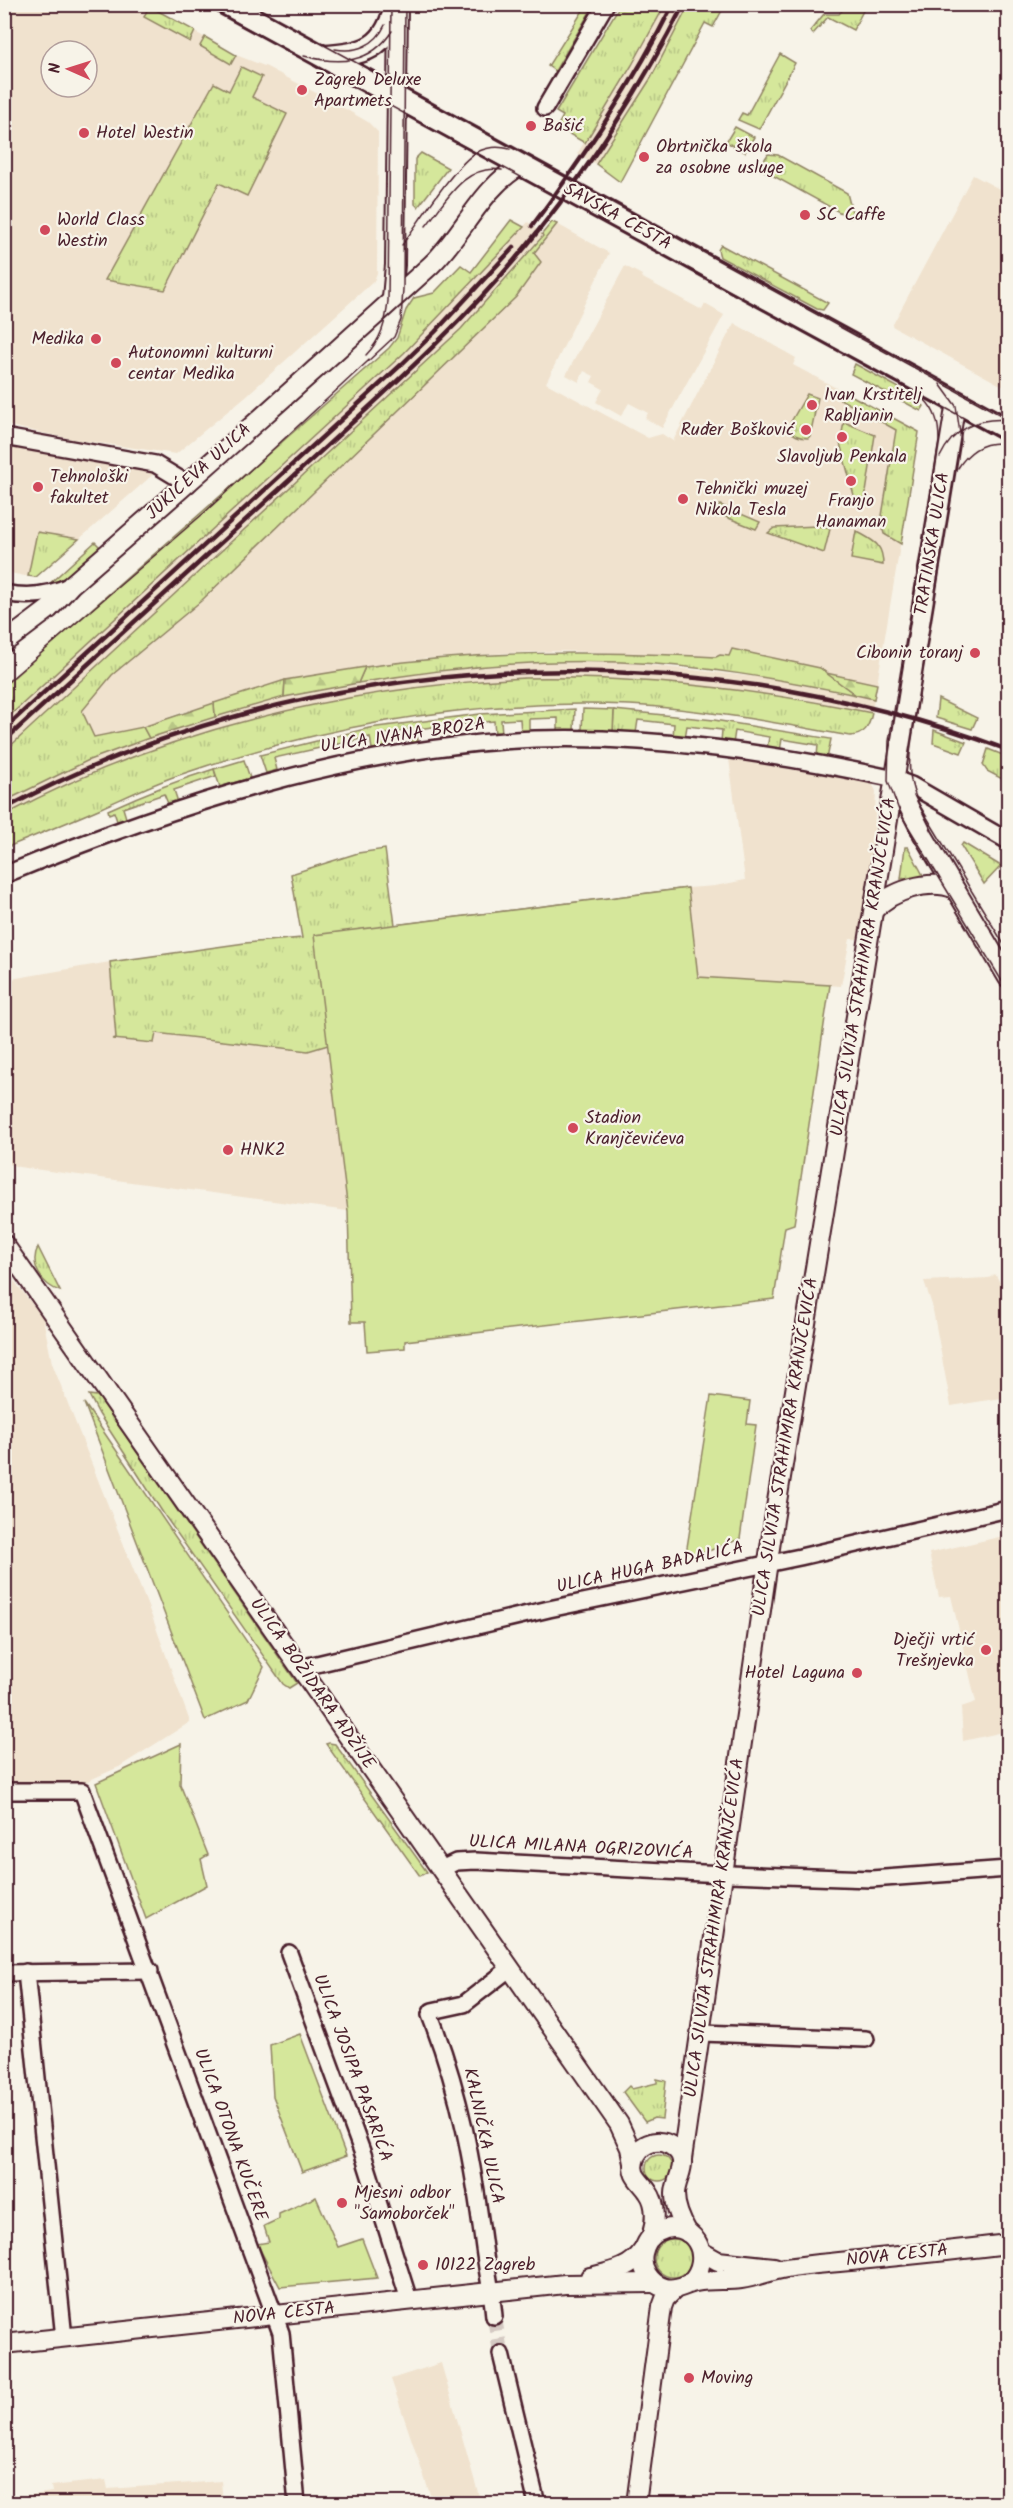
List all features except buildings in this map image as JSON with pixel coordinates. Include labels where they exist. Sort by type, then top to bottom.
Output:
[{"type":"main road","name":"SAVSKA CESTA","points":[[226,4],[1008,430]]},
{"type":"main road","points":[[322,57],[352,54],[372,48],[391,24],[397,4]]},
{"type":"street","points":[[392,298],[395,264],[397,4]]},
{"type":"street","points":[[545,108],[606,4]]},
{"type":"street","name":"JUKIĆEVA ULICA","points":[[4,643],[49,609],[71,585],[188,484],[432,263],[498,183],[522,165]]},
{"type":"street","name":"TRATINSKA ULICA","points":[[895,779],[956,402]]},
{"type":"street","points":[[4,437],[155,464],[188,484]]},
{"type":"street","points":[[4,593],[24,597],[54,592],[71,585]]},
{"type":"street","points":[[20,629],[30,610],[28,599],[24,597]]},
{"type":"street","name":"ULICA IVANA BROZA","points":[[4,875],[110,835],[244,789],[322,767],[437,747],[536,739],[648,742],[738,752],[895,779],[912,785],[1008,841]]},
{"type":"street","points":[[895,779],[913,819],[1008,978]]},
{"type":"street","name":"ULICA SILVIJA STRAHIMIRA KRANJČEVIĆA","points":[[688,2233],[678,2213],[675,2200],[676,2188],[682,2173],[682,2159],[767,1564],[895,779]]},
{"type":"street","points":[[874,910],[882,901],[903,891],[936,886],[955,890]]},
{"type":"street","name":"ULICA BOŽIDARA ADŽIJE","points":[[4,1244],[619,2124],[630,2148],[636,2178],[651,2198],[655,2221],[647,2243]]},
{"type":"street","name":"ULICA HUGA BADALIĆA","points":[[300,1668],[549,1608],[767,1564],[1008,1509]]},
{"type":"street","name":"ULICA OTONA KUČERE","points":[[4,1791],[82,1791],[281,2333],[297,2504]]},
{"type":"street","name":"ULICA MILANA OGRIZOVIĆA","points":[[441,1869],[456,1862],[477,1861],[872,1879],[1008,1869]]},
{"type":"street","name":"ULICA JOSIPA PASARIĆA","points":[[289,1953],[363,2154],[409,2300]]},
{"type":"street","name":"KALNIČKA ULICA","points":[[491,2292],[462,2110],[449,2064],[430,2015],[432,2011],[464,2004],[509,1969]]},
{"type":"street","points":[[4,1972],[150,1971]]},
{"type":"street","points":[[26,1972],[64,2338]]},
{"type":"street","points":[[701,2033],[866,2039]]},
{"type":"street","name":"ULICA SILVIJA STRAHIMIRA KRANJČEVIĆA","points":[[633,2163],[640,2149],[674,2139],[689,2117]]},
{"type":"street","name":"ULICA BOŽIDARA ADŽIJE","points":[[619,2124],[634,2136],[673,2146],[682,2159]]},
{"type":"street","points":[[636,2504],[662,2307],[668,2295],[700,2270],[702,2252],[694,2238],[688,2233],[673,2228],[665,2229],[647,2243],[644,2268],[655,2283],[662,2307]]},
{"type":"street","name":"NOVA CESTA","points":[[565,2284],[628,2266],[639,2258],[647,2243]]},
{"type":"street","name":"NOVA CESTA","points":[[682,2286],[743,2278],[785,2268],[1008,2244]]},
{"type":"street","name":"NOVA CESTA","points":[[702,2252],[718,2261],[785,2268]]},
{"type":"street","points":[[655,2283],[682,2286]]},
{"type":"street","name":"NOVA CESTA","points":[[4,2344],[565,2284],[655,2283]]},
{"type":"street","points":[[491,2292],[494,2316]]},
{"type":"street","points":[[501,2354],[537,2504]]},
{"type":"shaded area","points":[[4,5],[147,5],[236,55],[267,67],[335,103],[368,122],[378,132],[377,273],[374,281],[246,396],[176,454],[72,439],[5,425]]},
{"type":"shaded area","points":[[665,5],[689,5],[651,78],[596,164],[577,154],[632,65]]},
{"type":"shaded area","points":[[973,175],[1003,191],[1008,183],[1008,389],[892,326]]},
{"type":"shaded area","points":[[528,222],[543,235],[461,329],[5,751],[5,720],[404,353]]},
{"type":"shaded area","points":[[557,224],[609,253],[546,383],[648,438],[662,434],[673,441],[734,323],[796,358],[793,365],[919,432],[877,684],[826,673],[820,668],[732,649],[729,656],[716,657],[563,651],[509,653],[421,659],[285,680],[143,727],[94,737],[81,711],[112,675],[201,601],[516,297],[534,253]]},
{"type":"shaded area","points":[[625,266],[702,310],[705,304],[724,315],[662,428],[645,418],[648,413],[629,403],[621,416],[596,402],[603,389],[591,382],[594,376],[584,371],[579,382],[566,375]]},
{"type":"shaded area","points":[[4,444],[157,471],[35,578],[5,572]]},
{"type":"shaded area","points":[[622,662],[766,678],[874,699],[872,713],[799,698],[630,679],[525,678],[409,688],[328,702],[256,719],[147,752],[88,774],[5,815],[5,801],[89,760],[149,738],[270,700],[406,675],[531,663]]},
{"type":"shaded area","points":[[729,759],[865,781],[872,784],[876,791],[874,836],[861,939],[850,939],[841,986],[698,977],[688,888],[745,880]]},
{"type":"shaded area","points":[[110,962],[116,1039],[156,1033],[308,1051],[328,1045],[348,1211],[19,1167],[5,1163],[5,1063],[11,1058],[10,1040],[5,1035],[5,980]]},
{"type":"shaded area","points":[[4,1268],[43,1318],[52,1363],[154,1622],[190,1722],[119,1767],[83,1783],[5,1785]]},
{"type":"shaded area","points":[[995,1274],[1008,1296],[1008,1397],[951,1406],[932,1305],[924,1281],[989,1278]]},
{"type":"shaded area","name":"Dječji vrtić Trešnjevka","points":[[1008,1535],[1008,1731],[963,1741],[961,1707],[976,1702],[951,1596],[939,1597],[929,1553]]},
{"type":"shaded area","points":[[441,2363],[481,2503],[433,2503],[391,2379]]},
{"type":"shaded area","points":[[106,2480],[108,2489],[221,2481],[223,2503],[5,2503],[5,2499],[52,2492],[51,2486]]},
{"type":"green space","points":[[587,4],[594,5],[555,71],[548,66]]},
{"type":"green space","points":[[620,5],[665,5],[585,143],[557,127],[563,116],[556,112]]},
{"type":"green space","points":[[689,5],[725,5],[713,27],[705,23],[620,182],[596,164],[651,78]]},
{"type":"green space","points":[[847,5],[866,5],[853,30],[828,17],[813,34],[810,31],[824,14],[839,14]]},
{"type":"green space","points":[[149,6],[195,31],[190,42],[144,17]]},
{"type":"green space","points":[[205,37],[236,55],[231,64],[200,46]]},
{"type":"green space","points":[[780,54],[795,63],[759,129],[738,120],[742,113],[747,115]]},
{"type":"green space","points":[[241,67],[262,77],[252,97],[287,114],[247,196],[219,183],[165,290],[105,280],[214,83],[229,91]]},
{"type":"green space","points":[[735,127],[754,137],[745,152],[726,142]]},
{"type":"green space","points":[[421,153],[448,168],[418,207],[415,204],[415,159]]},
{"type":"green space","points":[[768,154],[778,155],[847,193],[852,212],[850,218],[759,168]]},
{"type":"green space","points":[[511,220],[524,227],[404,353],[5,720],[5,685],[389,348],[397,338],[406,310],[414,298],[434,293],[461,265],[471,272]]},
{"type":"green space","points":[[552,222],[557,224],[534,253],[541,262],[516,297],[201,601],[112,675],[82,711],[94,737],[143,727],[149,738],[89,760],[5,801],[5,751],[461,329],[543,236],[542,234]]},
{"type":"green space","points":[[721,245],[828,303],[823,310],[817,309],[720,257],[718,250]]},
{"type":"green space","points":[[855,364],[914,396],[924,406],[921,411],[851,374]]},
{"type":"green space","points":[[843,391],[919,432],[901,544],[884,534],[881,522],[896,430],[840,399]]},
{"type":"green space","points":[[807,394],[818,398],[808,438],[796,436],[788,427]]},
{"type":"green space","points":[[844,422],[875,435],[864,505],[856,503],[840,443]]},
{"type":"green space","points":[[720,505],[760,522],[756,529],[716,513]]},
{"type":"green space","points":[[817,526],[830,529],[824,553],[768,533],[774,528]]},
{"type":"green space","points":[[856,531],[879,547],[883,565],[851,559]]},
{"type":"green space","points":[[37,532],[79,539],[36,577],[28,576]]},
{"type":"green space","points":[[95,542],[101,548],[76,571],[62,581],[47,586]]},
{"type":"green space","points":[[732,649],[820,668],[856,695],[680,666],[588,661],[489,666],[358,683],[365,667],[453,657],[584,653],[716,657],[729,656]]},
{"type":"green space","points":[[365,667],[358,683],[284,697],[285,680]]},
{"type":"green space","points":[[826,673],[877,684],[874,699],[856,695]]},
{"type":"green space","points":[[525,678],[613,679],[699,686],[785,697],[872,713],[866,729],[850,736],[712,713],[630,705],[514,706],[399,719],[286,743],[176,776],[5,848],[5,815],[65,785],[128,759],[192,737],[257,718],[390,691]]},
{"type":"green space","points":[[285,680],[284,697],[215,717],[214,703]]},
{"type":"green space","points":[[938,699],[977,718],[972,729],[936,718]]},
{"type":"green space","points":[[214,703],[215,717],[149,738],[143,727]]},
{"type":"green space","points":[[575,709],[574,731],[558,732],[558,718],[529,719],[529,732],[521,733],[520,719],[501,720],[502,734],[495,734],[494,721],[455,725],[456,738],[449,739],[448,725],[417,729],[418,742],[412,743],[410,730],[386,734],[388,747],[372,749],[370,737],[274,758],[277,770],[266,773],[260,755],[369,728],[480,714]]},
{"type":"green space","points":[[583,709],[614,710],[613,732],[582,730]]},
{"type":"green space","points":[[614,710],[714,720],[831,739],[827,759],[817,757],[818,745],[782,739],[780,751],[767,749],[769,737],[735,731],[733,744],[721,742],[722,730],[687,726],[685,738],[673,737],[674,724],[638,720],[636,733],[613,732]]},
{"type":"green space","points":[[934,730],[966,742],[961,753],[933,743]]},
{"type":"green space","points":[[988,749],[1008,757],[1008,782],[987,771],[983,765]]},
{"type":"green space","points":[[244,760],[250,778],[220,787],[214,769]]},
{"type":"green space","points":[[214,769],[216,776],[174,790],[178,802],[169,806],[164,794],[123,808],[127,821],[118,824],[114,812],[109,814],[108,810],[134,798]]},
{"type":"green space","points":[[963,843],[1001,866],[984,884],[961,846]]},
{"type":"green space","points":[[905,847],[908,847],[924,877],[901,879]]},
{"type":"green space","points":[[385,849],[395,925],[688,888],[328,1045],[308,1051],[156,1033],[154,1043],[112,1039],[116,1038],[110,962],[245,943],[302,938],[291,874],[358,853]]},
{"type":"green space","name":"Stadion Kranjčevićeva","points":[[688,888],[698,977],[830,985],[794,1224],[785,1227],[774,1299],[405,1341],[405,1348],[367,1351],[365,1322],[351,1322],[348,1211],[314,935]]},
{"type":"green space","points":[[38,1247],[60,1291],[43,1279],[36,1267]]},
{"type":"green space","points":[[89,1395],[100,1399],[297,1683],[289,1688],[283,1684],[165,1516]]},
{"type":"green space","points":[[711,1396],[750,1401],[747,1424],[756,1425],[740,1539],[685,1560]]},
{"type":"green space","points":[[84,1403],[264,1667],[248,1700],[205,1720]]},
{"type":"green space","points":[[181,1744],[180,1784],[208,1855],[201,1859],[207,1885],[146,1919],[96,1783]]},
{"type":"green space","points":[[326,1744],[335,1744],[427,1872],[420,1876]]},
{"type":"green space","points":[[300,2034],[346,2156],[302,2172],[273,2096],[270,2045]]},
{"type":"green space","points":[[657,2079],[666,2081],[662,2119],[654,2118],[645,2122],[623,2092],[629,2086],[632,2089],[657,2083]]},
{"type":"green space","points":[[659,2155],[668,2159],[672,2168],[668,2177],[659,2181],[650,2177],[646,2168],[650,2159]]},
{"type":"green space","points":[[316,2197],[338,2247],[362,2239],[377,2278],[280,2287],[257,2244],[269,2242],[264,2226],[279,2219],[279,2214]]},
{"type":"green space","points":[[673,2239],[686,2245],[692,2258],[686,2271],[673,2277],[660,2271],[654,2258],[660,2245]]},
{"type":"tunnel","points":[[494,2316],[501,2354]]},
{"type":"tram line","points":[[203,4],[1008,442]]},
{"type":"tram line","points":[[249,4],[1008,419]]},
{"type":"tram line","points":[[366,355],[382,330],[388,301],[391,4]]},
{"type":"tram line","points":[[4,685],[204,513],[394,337],[401,320],[403,289],[405,4]]},
{"type":"tram line","points":[[335,49],[350,50],[365,46],[376,38],[385,25]]},
{"type":"tram line","points":[[304,56],[330,61],[364,56],[384,42],[392,31]]},
{"type":"tram line","points":[[402,245],[448,181],[468,158],[489,148],[510,149]]},
{"type":"tram line","points":[[426,226],[449,195],[467,178],[489,169],[502,170]]},
{"type":"tram line","points":[[940,384],[956,406],[961,440],[911,745],[910,776],[920,806],[1008,951]]},
{"type":"tram line","points":[[924,399],[936,418],[939,441],[889,741],[888,781],[900,813],[1008,991]]},
{"type":"tram line","points":[[940,457],[952,439],[968,427],[987,421],[1008,420]]},
{"type":"tram line","points":[[958,468],[979,447],[993,443],[1008,444]]},
{"type":"railway","points":[[532,226],[607,118],[642,62],[673,4]]},
{"type":"railway","points":[[4,741],[377,400],[478,301],[539,230],[599,149],[635,92],[684,4]]},
{"type":"railway","points":[[4,729],[402,364],[514,247]]},
{"type":"railway","points":[[4,809],[122,754],[245,714],[371,687],[500,673],[630,673],[758,686],[885,711],[1008,750]]},
{"type":"place","name":"Zagreb Deluxe Apartmets","points":[[302,90]]},
{"type":"place","name":"Bašić","points":[[531,126]]},
{"type":"place","name":"Hotel Westin","points":[[84,133]]},
{"type":"place","name":"Obrtnička škola za osobne usluge","points":[[644,157]]},
{"type":"place","name":"SC Caffe","points":[[805,215]]},
{"type":"place","name":"World Class Westin","points":[[45,230]]},
{"type":"place","name":"Medika","points":[[96,339]]},
{"type":"place","name":"Autonomni kulturni centar Medika","points":[[116,363]]},
{"type":"place","name":"Ivan Krstitelj Rabljanin","points":[[812,405]]},
{"type":"place","name":"Ruđer Bošković","points":[[806,430]]},
{"type":"place","name":"Slavoljub Penkala","points":[[842,437]]},
{"type":"place","name":"Franjo Hanaman","points":[[851,481]]},
{"type":"place","name":"Tehnološki fakultet","points":[[38,487]]},
{"type":"place","name":"Tehnički muzej Nikola Tesla","points":[[683,499]]},
{"type":"place","name":"Cibonin toranj","points":[[975,653]]},
{"type":"place","name":"Stadion Kranjčevićeva","points":[[573,1128]]},
{"type":"place","name":"HNK2","points":[[228,1150]]},
{"type":"place","name":"Dječji vrtić Trešnjevka","points":[[986,1650]]},
{"type":"place","name":"Hotel Laguna","points":[[857,1673]]},
{"type":"place","name":"Mjesni odbor \"Samoborček\"","points":[[342,2203]]},
{"type":"place","name":"10122 Zagreb","points":[[423,2265]]},
{"type":"place","name":"Moving","points":[[689,2378]]}]
